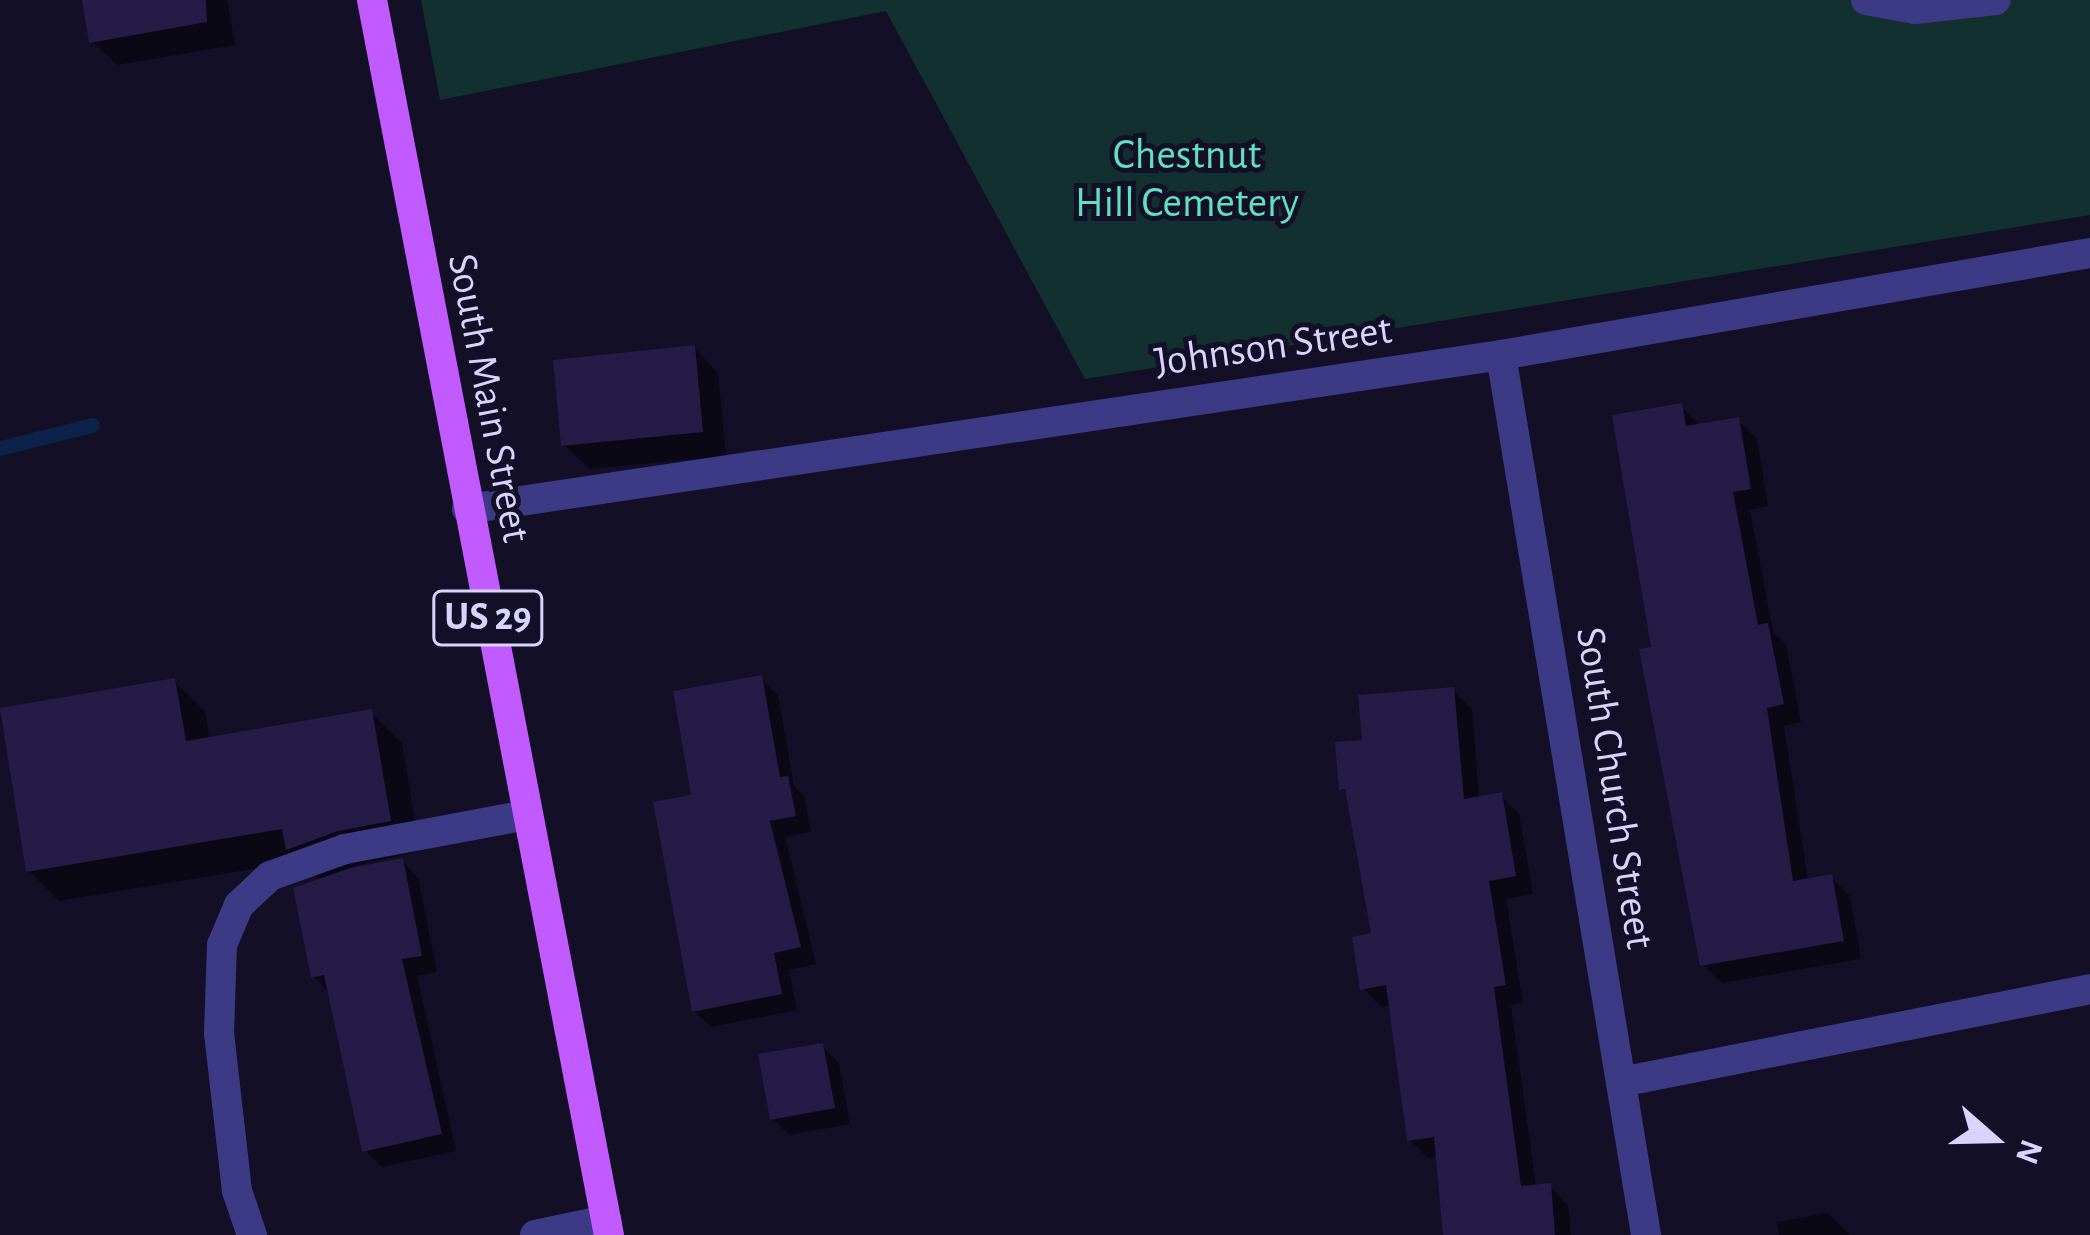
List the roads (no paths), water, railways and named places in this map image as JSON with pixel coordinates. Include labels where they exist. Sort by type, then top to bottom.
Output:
[{"type":"main road","name":"South Main Street","points":[[372,0],[607,1228]]},
{"type":"street","points":[[1866,0],[1915,10],[1996,0]]},
{"type":"street","name":"Johnson Street","points":[[467,509],[1501,355],[2090,253]]},
{"type":"street","name":"South Church Street","points":[[1501,355],[1646,1235]]},
{"type":"street","points":[[252,1235],[237,1191],[219,1034],[222,945],[239,905],[270,876],[345,849],[527,815]]},
{"type":"street","points":[[1621,1082],[2090,989]]},
{"type":"street","points":[[535,1235],[607,1228]]},
{"type":"waterway","points":[[0,448],[92,425]]},
{"type":"park label","name":"Chestnut Hill Cemetery","points":[[1187,179]]}]
